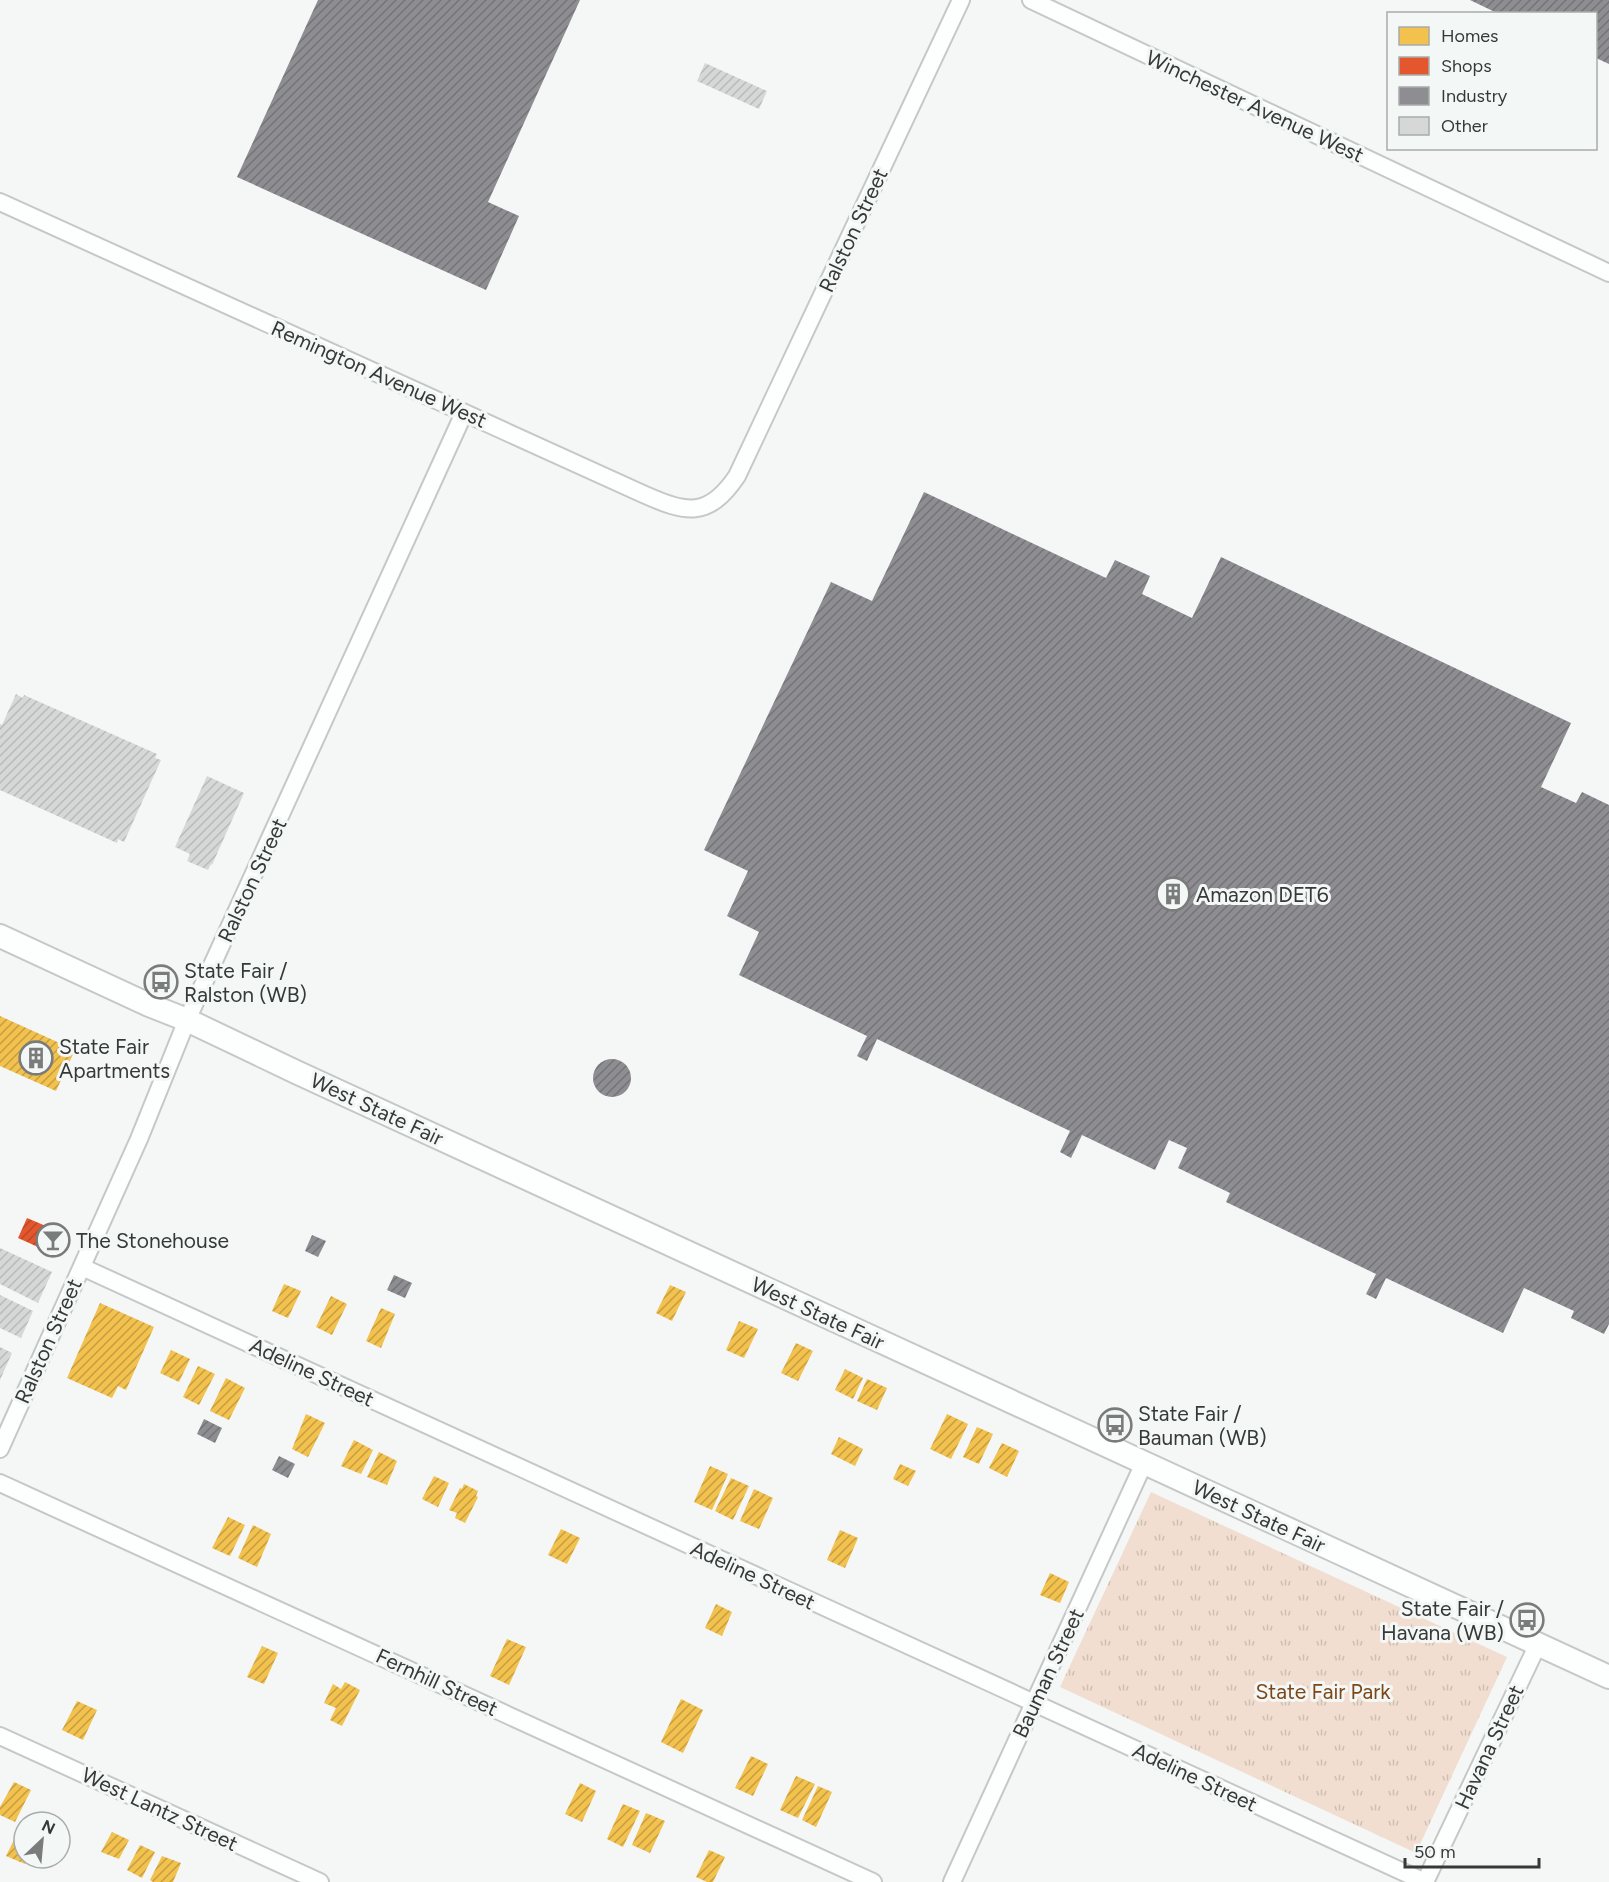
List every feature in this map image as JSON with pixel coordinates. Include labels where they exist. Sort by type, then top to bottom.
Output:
[{"type":"street","name":"Ralston Street","points":[[744,460],[961,0]]},
{"type":"street","name":"Winchester Avenue West","points":[[1031,0],[1609,273]]},
{"type":"street","name":"Remington Avenue West","points":[[0,202],[643,494],[682,509],[697,508],[720,498],[737,476],[744,460]]},
{"type":"street","name":"Ralston Street","points":[[0,1449],[139,1139],[188,1020],[464,413]]},
{"type":"street","name":"West State Fair","points":[[0,936],[149,1005],[188,1020],[278,1064],[1609,1677]]},
{"type":"street","name":"Adeline Street","points":[[82,1267],[1425,1882]]},
{"type":"street","name":"Bauman Street","points":[[952,1882],[1144,1464]]},
{"type":"street","name":"Fernhill Street","points":[[0,1483],[873,1882]]},
{"type":"street","name":"Havana Street","points":[[1425,1882],[1538,1644]]},
{"type":"street","name":"West Lantz Street","points":[[0,1736],[320,1882]]},
{"type":"green space","name":"State Fair Park","points":[[1151,1492],[1507,1657],[1416,1853],[1060,1687]]},
{"type":"building: Homes","name":"State Fair Apartments","points":[[0,1016],[75,1050],[56,1091],[0,1066]]},
{"type":"building: Homes","points":[[284,1284],[301,1291],[288,1318],[272,1311]]},
{"type":"building: Homes","points":[[670,1285],[686,1292],[672,1321],[656,1313]]},
{"type":"building: Homes","points":[[331,1296],[347,1304],[332,1335],[316,1327]]},
{"type":"building: Homes","points":[[100,1303],[154,1327],[126,1390],[118,1386],[112,1398],[67,1378]]},
{"type":"building: Homes","points":[[381,1308],[395,1314],[381,1348],[366,1341]]},
{"type":"building: Homes","points":[[739,1321],[758,1329],[744,1358],[726,1350]]},
{"type":"building: Homes","points":[[796,1343],[813,1351],[798,1381],[781,1373]]},
{"type":"building: Homes","points":[[171,1350],[190,1359],[179,1382],[160,1373]]},
{"type":"building: Homes","points":[[198,1366],[215,1374],[199,1405],[183,1397]]},
{"type":"building: Homes","points":[[845,1369],[863,1378],[853,1399],[835,1390]]},
{"type":"building: Homes","points":[[226,1378],[245,1388],[229,1420],[210,1411]]},
{"type":"building: Homes","points":[[867,1379],[887,1388],[877,1410],[857,1401]]},
{"type":"building: Homes","points":[[306,1414],[325,1423],[308,1457],[292,1449]]},
{"type":"building: Homes","points":[[947,1414],[968,1424],[951,1459],[930,1449]]},
{"type":"building: Homes","points":[[977,1427],[993,1434],[979,1464],[963,1457]]},
{"type":"building: Homes","points":[[839,1437],[863,1449],[855,1466],[831,1454]]},
{"type":"building: Homes","points":[[354,1440],[373,1450],[361,1474],[341,1466]]},
{"type":"building: Homes","points":[[1002,1443],[1019,1451],[1007,1477],[989,1468]]},
{"type":"building: Homes","points":[[379,1452],[397,1461],[387,1485],[367,1477]]},
{"type":"building: Homes","points":[[900,1464],[916,1471],[908,1486],[893,1479]]},
{"type":"building: Homes","points":[[710,1466],[728,1474],[712,1510],[694,1502]]},
{"type":"building: Homes","points":[[434,1476],[449,1483],[438,1507],[422,1499]]},
{"type":"building: Homes","points":[[731,1478],[749,1486],[733,1520],[715,1511]]},
{"type":"building: Homes","points":[[464,1484],[478,1491],[476,1496],[478,1497],[465,1523],[455,1518],[457,1513],[449,1510]]},
{"type":"building: Homes","points":[[754,1489],[773,1498],[759,1529],[740,1521]]},
{"type":"building: Homes","points":[[228,1517],[245,1525],[230,1556],[212,1548]]},
{"type":"building: Homes","points":[[253,1525],[271,1534],[257,1567],[238,1558]]},
{"type":"building: Homes","points":[[561,1529],[580,1538],[567,1564],[548,1555]]},
{"type":"building: Homes","points":[[840,1530],[858,1538],[845,1568],[827,1560]]},
{"type":"building: Homes","points":[[1050,1573],[1069,1582],[1060,1603],[1040,1595]]},
{"type":"building: Homes","points":[[716,1604],[732,1612],[722,1636],[705,1628]]},
{"type":"building: Homes","points":[[507,1639],[526,1647],[509,1685],[490,1676]]},
{"type":"building: Homes","points":[[262,1646],[278,1653],[264,1684],[247,1677]]},
{"type":"building: Homes","points":[[345,1682],[360,1690],[342,1726],[330,1720],[336,1708],[324,1703],[333,1684],[341,1689]]},
{"type":"building: Homes","points":[[681,1699],[703,1710],[683,1753],[661,1742]]},
{"type":"building: Homes","points":[[77,1701],[97,1710],[83,1740],[62,1730]]},
{"type":"building: Homes","points":[[751,1756],[768,1764],[753,1796],[735,1788]]},
{"type":"building: Homes","points":[[796,1776],[815,1784],[798,1818],[780,1810]]},
{"type":"building: Homes","points":[[14,1782],[31,1790],[21,1810],[12,1810],[12,1821],[0,1815],[0,1807]]},
{"type":"building: Homes","points":[[580,1783],[596,1791],[582,1822],[565,1814]]},
{"type":"building: Homes","points":[[818,1786],[832,1792],[816,1827],[802,1820]]},
{"type":"building: Homes","points":[[623,1804],[640,1811],[623,1847],[607,1839]]},
{"type":"building: Homes","points":[[646,1813],[665,1821],[650,1853],[632,1845]]},
{"type":"building: Homes","points":[[112,1832],[129,1840],[119,1859],[101,1852]]},
{"type":"building: Homes","points":[[12,1844],[12,1859],[6,1856]]},
{"type":"building: Homes","points":[[140,1845],[155,1852],[142,1878],[127,1870]]},
{"type":"building: Homes","points":[[709,1850],[725,1857],[713,1882],[696,1877]]},
{"type":"building: Homes","points":[[162,1856],[181,1863],[173,1882],[150,1880]]},
{"type":"building: Shops","points":[[27,1218],[67,1235],[58,1256],[18,1238]]},
{"type":"building: Industry","points":[[318,0],[580,0],[488,202],[519,216],[486,290],[237,177]]},
{"type":"building: Industry","points":[[1470,0],[1609,0],[1609,64],[1597,58],[1597,12],[1495,12]]},
{"type":"building: Industry","name":"Amazon DET6","points":[[924,492],[1106,578],[1115,560],[1150,576],[1142,594],[1192,618],[1221,557],[1571,723],[1541,787],[1576,803],[1582,792],[1609,805],[1609,1324],[1604,1334],[1571,1318],[1574,1311],[1524,1288],[1503,1333],[1386,1278],[1376,1299],[1366,1294],[1376,1274],[1226,1202],[1230,1193],[1178,1168],[1187,1148],[1169,1140],[1155,1170],[1082,1135],[1071,1158],[1060,1152],[1070,1131],[877,1039],[867,1061],[857,1056],[867,1036],[739,975],[759,932],[727,916],[748,871],[704,850],[831,582],[872,601]]},
{"type":"building: Industry","points":[[612,1059],[625,1065],[631,1078],[625,1091],[612,1097],[599,1091],[593,1078],[599,1065]]},
{"type":"building: Industry","points":[[312,1235],[326,1241],[318,1257],[305,1251]]},
{"type":"building: Industry","points":[[394,1275],[412,1283],[405,1298],[387,1290]]},
{"type":"building: Industry","points":[[204,1419],[222,1428],[215,1443],[197,1434]]},
{"type":"building: Industry","points":[[279,1456],[295,1464],[288,1478],[272,1470]]},
{"type":"building: Other","points":[[705,63],[767,91],[759,109],[697,81]]},
{"type":"building: Other","points":[[16,694],[23,698],[24,695],[157,754],[155,758],[161,760],[124,842],[118,839],[117,843],[0,790],[0,724],[2,725]]},
{"type":"building: Other","points":[[207,776],[244,793],[208,870],[187,861],[190,854],[175,847]]},
{"type":"building: Other","points":[[0,1248],[52,1272],[38,1303],[0,1284]]},
{"type":"building: Other","points":[[0,1295],[33,1311],[21,1338],[0,1328]]},
{"type":"building: Other","points":[[0,1347],[12,1353],[0,1380]]},
{"type":"place","name":"Amazon DET6","points":[[1173,894]]},
{"type":"place","name":"State Fair / Ralston (WB)","points":[[161,982]]},
{"type":"place","name":"State Fair Apartments","points":[[36,1058]]},
{"type":"place","name":"The Stonehouse","points":[[53,1240]]},
{"type":"place","name":"State Fair / Bauman (WB)","points":[[1115,1425]]},
{"type":"place","name":"State Fair / Havana (WB)","points":[[1527,1620]]}]
